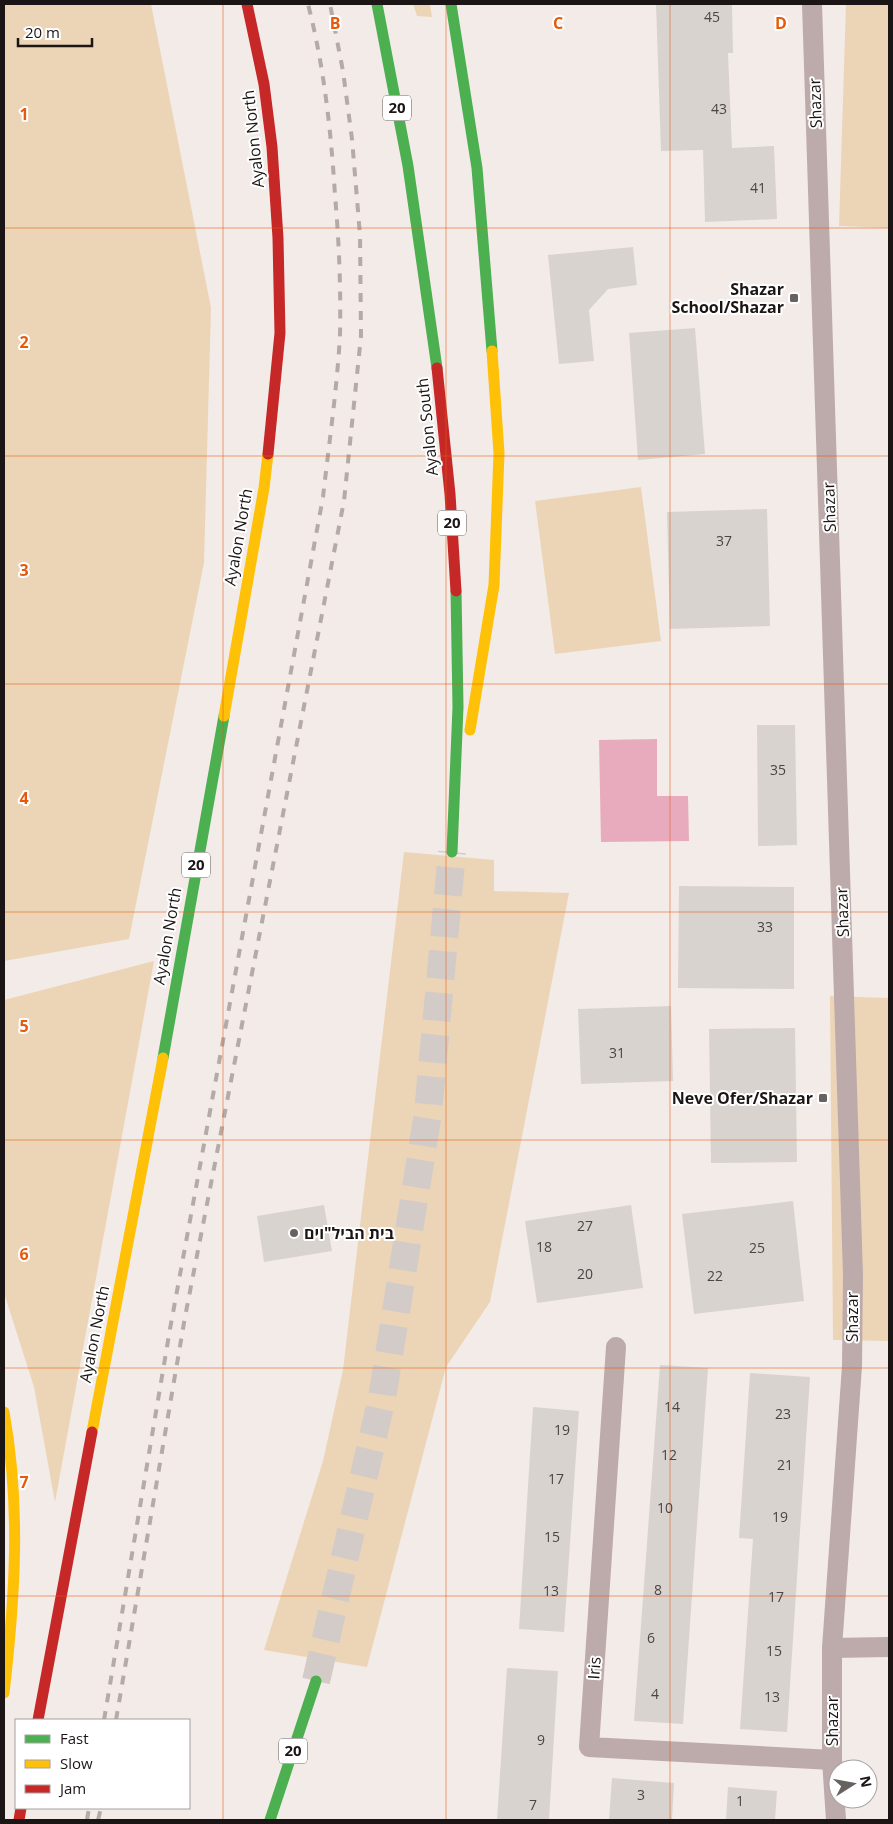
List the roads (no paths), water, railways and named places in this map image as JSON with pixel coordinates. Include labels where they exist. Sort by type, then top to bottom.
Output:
[{"type":"highway","name":"Ayalon North","points":[[38,1719],[168,1025],[266,469],[280,333],[278,238],[272,147],[264,84],[246,4]]},
{"type":"highway","name":"Ayalon South","points":[[377,4],[415,212],[444,418],[454,542],[458,660],[452,852]]},
{"type":"highway","points":[[451,4],[477,168],[499,453],[494,585],[453,835]]},
{"type":"highway","points":[[4,1412],[12,1451],[17,1523],[14,1604],[4,1693]]},
{"type":"highway","name":"20","points":[[270,1820],[316,1681]]},
{"type":"street","name":"Shazar","points":[[812,4],[852,1275],[852,1366],[832,1648],[832,1759]]},
{"type":"street","name":"Iris","points":[[616,1347],[589,1746],[828,1760]]},
{"type":"street","points":[[832,1648],[889,1647]]},
{"type":"tunnel","points":[[316,1681],[382,1398],[428,1113],[452,852]]},
{"type":"railway","points":[[104,1719],[170,1329],[323,497],[340,335],[339,247],[326,99],[314,27],[308,4]]},
{"type":"railway","points":[[116,1719],[185,1317],[344,501],[361,336],[360,235],[352,139],[343,71],[330,4]]},
{"type":"railway","points":[[87,1820],[89,1809]]},
{"type":"railway","points":[[98,1820],[101,1809]]},
{"type":"place","name":"Shazar School/Shazar","points":[[794,298]]},
{"type":"place","name":"Neve Ofer/Shazar","points":[[823,1098]]},
{"type":"place","name":"בית הביל\"וים","points":[[294,1233]]}]
